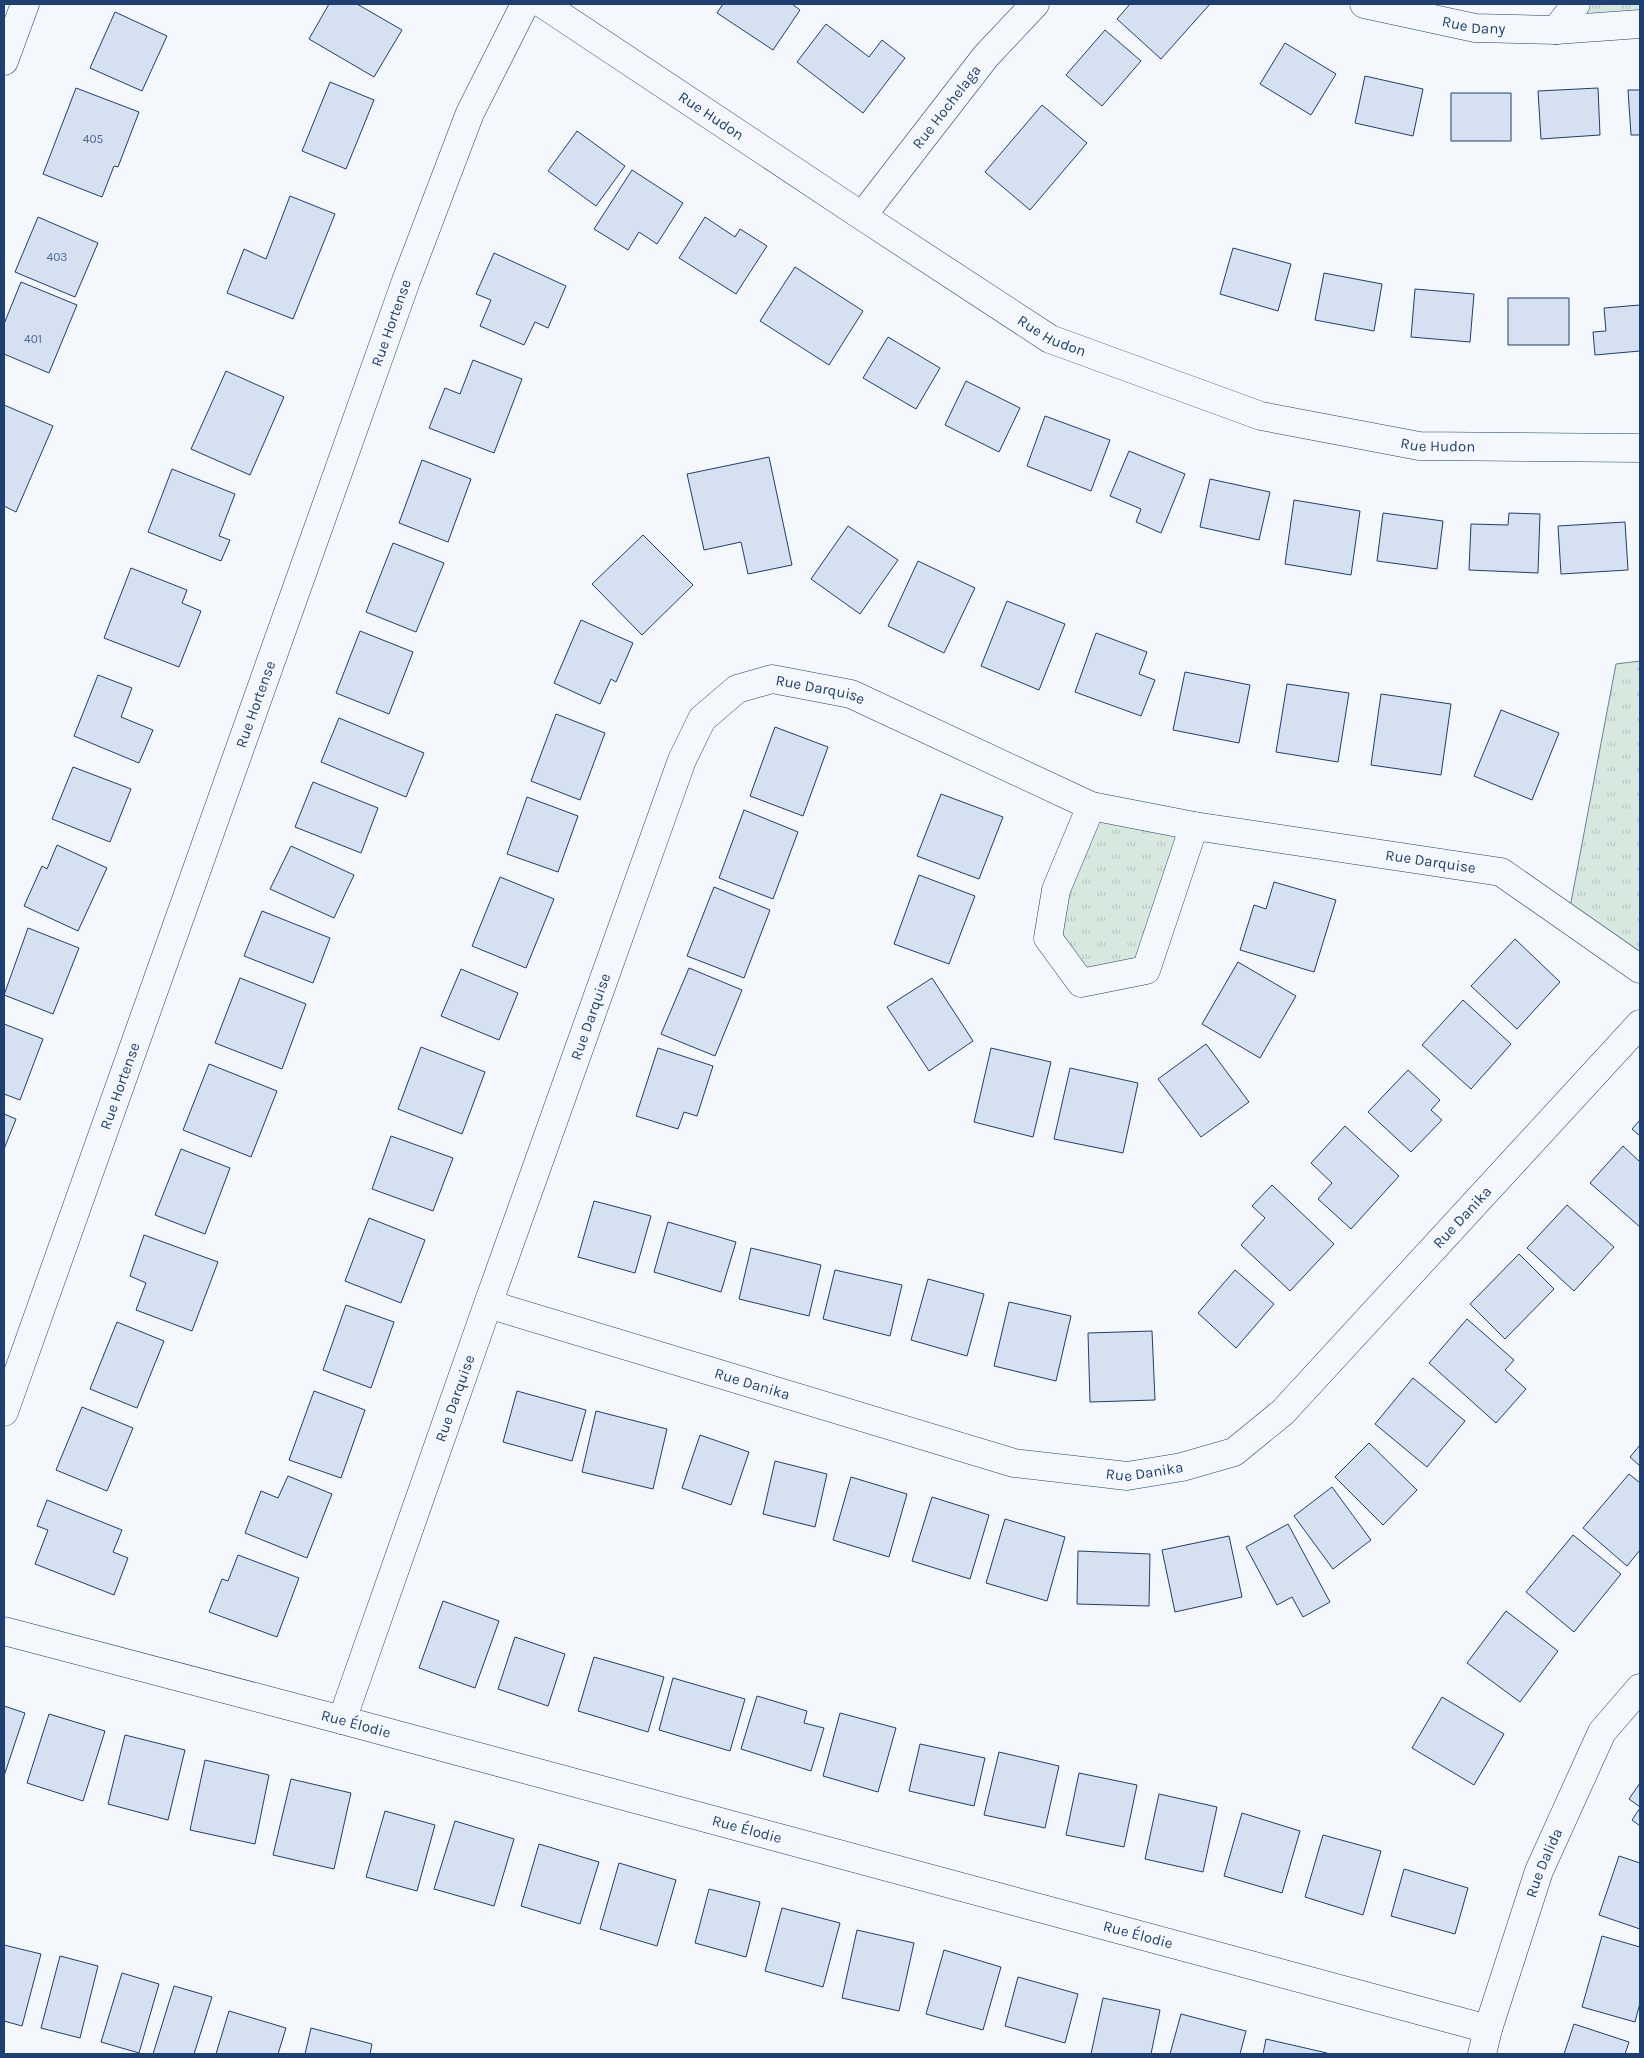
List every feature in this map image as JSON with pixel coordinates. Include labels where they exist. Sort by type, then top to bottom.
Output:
[{"type":"street","points":[[4,61],[25,4]]},
{"type":"street","name":"Rue Hortense","points":[[4,1412],[406,281],[470,113],[525,4]]},
{"type":"street","name":"Rue Hudon","points":[[543,4],[1050,339],[1261,416],[1419,446],[1640,448]]},
{"type":"street","name":"Rue Hochelaga","points":[[862,216],[986,56],[1035,4]]},
{"type":"street","name":"Rue Dany","points":[[1364,4],[1475,28],[1556,30],[1640,24]]},
{"type":"street","points":[[1556,30],[1576,4]]},
{"type":"street","name":"Rue Darquise","points":[[342,1720],[682,760],[702,719],[737,689],[772,679],[851,694],[1092,806],[1194,826],[1501,872],[1640,969]]},
{"type":"street","points":[[1092,806],[1056,890],[1048,938],[1081,983],[1146,970],[1194,826]]},
{"type":"street","name":"Rue Danika","points":[[488,1304],[1014,1463],[1127,1476],[1182,1466],[1234,1452],[1283,1412],[1640,1024]]},
{"type":"street","name":"Rue Élodie","points":[[4,1631],[342,1720],[1485,2042]]},
{"type":"street","name":"Rue Dalida","points":[[1485,2042],[1539,1871],[1602,1732],[1640,1688]]},
{"type":"green space","points":[[1576,4],[1640,4],[1640,24],[1556,30]]},
{"type":"green space","points":[[1640,661],[1640,969],[1568,918],[1616,664]]},
{"type":"green space","points":[[1091,806],[1194,826],[1146,970],[1081,983],[1048,938]]},
{"type":"building","points":[[329,4],[357,4],[402,30],[374,77],[309,39]]},
{"type":"building","points":[[723,4],[792,4],[800,10],[773,50],[717,13]]},
{"type":"building","points":[[1130,4],[1210,4],[1161,59],[1117,19]]},
{"type":"building","points":[[115,12],[167,36],[142,91],[90,68]]},
{"type":"building","points":[[826,24],[869,57],[882,40],[905,58],[863,113],[797,62]]},
{"type":"building","points":[[1105,30],[1141,61],[1102,106],[1066,75]]},
{"type":"building","points":[[1285,43],[1336,74],[1311,115],[1260,84]]},
{"type":"building","points":[[1365,76],[1423,89],[1413,136],[1355,123]]},
{"type":"building","points":[[330,82],[374,100],[346,169],[302,151]]},
{"type":"building","points":[[76,88],[139,112],[118,167],[114,166],[102,197],[43,174]]},
{"type":"building","points":[[1598,88],[1600,135],[1541,139],[1538,91]]},
{"type":"building","points":[[1628,90],[1640,90],[1640,135],[1631,135]]},
{"type":"building","points":[[1451,93],[1511,93],[1511,141],[1451,141]]},
{"type":"building","points":[[1042,105],[1087,143],[1030,210],[985,172]]},
{"type":"building","points":[[577,131],[625,166],[596,206],[548,171]]},
{"type":"building","points":[[632,170],[683,203],[657,244],[639,232],[628,250],[594,229]]},
{"type":"building","points":[[290,196],[335,214],[293,319],[227,293],[244,249],[266,259]]},
{"type":"building","points":[[38,217],[98,243],[75,297],[15,272]]},
{"type":"building","points":[[705,217],[735,237],[740,229],[767,246],[736,294],[679,258]]},
{"type":"building","points":[[1233,248],[1291,264],[1278,311],[1220,294]]},
{"type":"building","points":[[494,253],[566,286],[548,328],[535,322],[524,345],[480,326],[491,300],[476,294]]},
{"type":"building","points":[[795,267],[863,311],[829,365],[760,321]]},
{"type":"building","points":[[1324,273],[1382,284],[1374,331],[1315,320]]},
{"type":"building","points":[[21,282],[77,305],[49,373],[4,354],[4,324]]},
{"type":"building","points":[[1415,289],[1474,294],[1470,342],[1411,337]]},
{"type":"building","points":[[1508,298],[1569,298],[1569,345],[1508,345]]},
{"type":"building","points":[[1640,305],[1640,351],[1595,355],[1593,332],[1606,331],[1604,308]]},
{"type":"building","points":[[888,337],[940,368],[916,409],[863,378]]},
{"type":"building","points":[[473,360],[522,379],[494,453],[429,428],[445,388],[460,394]]},
{"type":"building","points":[[226,371],[284,397],[250,475],[191,449]]},
{"type":"building","points":[[966,381],[1020,408],[999,452],[945,425]]},
{"type":"building","points":[[4,405],[53,426],[16,512],[4,506]]},
{"type":"building","points":[[1045,416],[1110,440],[1091,491],[1027,466]]},
{"type":"building","points":[[1129,451],[1185,474],[1161,533],[1136,522],[1141,509],[1110,496]]},
{"type":"building","points":[[769,457],[792,565],[748,574],[741,542],[704,550],[687,474]]},
{"type":"building","points":[[422,460],[471,479],[448,542],[399,523]]},
{"type":"building","points":[[172,469],[235,494],[219,536],[230,540],[221,561],[148,532]]},
{"type":"building","points":[[1210,479],[1270,492],[1259,540],[1200,527]]},
{"type":"building","points":[[1294,500],[1360,511],[1351,575],[1285,564]]},
{"type":"building","points":[[1383,513],[1443,521],[1437,569],[1377,561]]},
{"type":"building","points":[[1509,513],[1540,514],[1538,573],[1469,570],[1471,524],[1508,525]]},
{"type":"building","points":[[1625,522],[1628,570],[1561,574],[1558,526]]},
{"type":"building","points":[[848,526],[898,560],[860,614],[811,579]]},
{"type":"building","points":[[643,535],[693,585],[642,635],[592,584]]},
{"type":"building","points":[[393,543],[444,563],[416,632],[366,612]]},
{"type":"building","points":[[918,561],[975,588],[944,653],[888,626]]},
{"type":"building","points":[[131,568],[187,590],[182,603],[201,611],[179,667],[104,638]]},
{"type":"building","points":[[1007,601],[1065,624],[1039,690],[981,666]]},
{"type":"building","points":[[581,620],[633,643],[616,682],[611,679],[600,704],[554,683]]},
{"type":"building","points":[[360,631],[413,652],[389,714],[336,693]]},
{"type":"building","points":[[1096,633],[1147,652],[1139,674],[1155,680],[1141,716],[1075,692]]},
{"type":"building","points":[[1185,672],[1250,685],[1239,743],[1173,730]]},
{"type":"building","points":[[98,675],[132,688],[121,717],[153,730],[139,763],[74,736]]},
{"type":"building","points":[[1287,684],[1349,693],[1338,762],[1276,752]]},
{"type":"building","points":[[1381,694],[1451,704],[1441,775],[1371,765]]},
{"type":"building","points":[[1501,710],[1559,733],[1532,800],[1474,776]]},
{"type":"building","points":[[556,714],[605,733],[580,800],[531,781]]},
{"type":"building","points":[[339,718],[424,753],[406,797],[321,762]]},
{"type":"building","points":[[775,727],[828,747],[803,816],[750,796]]},
{"type":"building","points":[[73,767],[131,789],[110,842],[52,819]]},
{"type":"building","points":[[313,782],[378,808],[361,853],[295,827]]},
{"type":"building","points":[[941,794],[1003,817],[979,879],[917,856]]},
{"type":"building","points":[[527,797],[578,816],[558,872],[507,854]]},
{"type":"building","points":[[744,810],[798,832],[773,899],[719,878]]},
{"type":"building","points":[[57,845],[107,868],[78,931],[24,906],[42,866],[47,869]]},
{"type":"building","points":[[291,846],[354,875],[334,918],[270,889]]},
{"type":"building","points":[[919,875],[975,896],[949,964],[894,944]]},
{"type":"building","points":[[500,877],[554,899],[526,968],[472,946]]},
{"type":"building","points":[[1274,882],[1336,900],[1314,972],[1240,950],[1254,905],[1266,909]]},
{"type":"building","points":[[714,887],[770,910],[744,978],[687,956]]},
{"type":"building","points":[[262,911],[330,938],[313,983],[244,956]]},
{"type":"building","points":[[28,928],[79,948],[53,1014],[4,995]]},
{"type":"building","points":[[1515,939],[1560,982],[1517,1029],[1471,986]]},
{"type":"building","points":[[1238,962],[1296,996],[1260,1058],[1202,1024]]},
{"type":"building","points":[[689,968],[742,990],[715,1056],[661,1034]]},
{"type":"building","points":[[461,969],[518,993],[499,1040],[441,1016]]},
{"type":"building","points":[[240,978],[306,1004],[282,1069],[215,1043]]},
{"type":"building","points":[[932,978],[973,1041],[929,1071],[887,1007]]},
{"type":"building","points":[[1463,1000],[1511,1044],[1471,1089],[1422,1045]]},
{"type":"building","points":[[4,1024],[43,1039],[20,1100],[4,1094]]},
{"type":"building","points":[[1206,1044],[1249,1102],[1201,1137],[1158,1079]]},
{"type":"building","points":[[421,1047],[485,1072],[462,1134],[398,1109]]},
{"type":"building","points":[[658,1048],[713,1066],[697,1116],[684,1112],[678,1129],[636,1116]]},
{"type":"building","points":[[991,1048],[1051,1062],[1033,1137],[974,1122]]},
{"type":"building","points":[[209,1064],[277,1091],[251,1157],[183,1130]]},
{"type":"building","points":[[1070,1068],[1138,1083],[1123,1153],[1054,1139]]},
{"type":"building","points":[[1408,1070],[1440,1100],[1431,1110],[1442,1120],[1411,1152],[1368,1112]]},
{"type":"building","points":[[4,1114],[16,1119],[4,1149]]},
{"type":"building","points":[[1640,1120],[1640,1136],[1632,1129]]},
{"type":"building","points":[[1345,1126],[1399,1176],[1351,1229],[1318,1199],[1332,1183],[1311,1163]]},
{"type":"building","points":[[391,1136],[453,1158],[433,1211],[372,1189]]},
{"type":"building","points":[[1623,1146],[1640,1162],[1640,1227],[1590,1183]]},
{"type":"building","points":[[181,1149],[230,1168],[205,1234],[155,1215]]},
{"type":"building","points":[[1272,1185],[1334,1244],[1290,1291],[1241,1245],[1265,1218],[1252,1206]]},
{"type":"building","points":[[594,1201],[651,1216],[635,1273],[578,1257]]},
{"type":"building","points":[[1567,1205],[1614,1247],[1574,1291],[1527,1248]]},
{"type":"building","points":[[369,1218],[425,1240],[401,1303],[345,1281]]},
{"type":"building","points":[[668,1222],[736,1242],[721,1292],[654,1272]]},
{"type":"building","points":[[144,1235],[218,1262],[192,1331],[136,1310],[146,1283],[130,1276]]},
{"type":"building","points":[[751,1248],[821,1265],[809,1316],[739,1299]]},
{"type":"building","points":[[1519,1254],[1554,1289],[1505,1339],[1470,1304]]},
{"type":"building","points":[[835,1270],[902,1285],[890,1336],[823,1319]]},
{"type":"building","points":[[1235,1270],[1274,1304],[1236,1348],[1198,1313]]},
{"type":"building","points":[[928,1279],[984,1294],[967,1356],[911,1340]]},
{"type":"building","points":[[1009,1302],[1071,1316],[1056,1381],[994,1366]]},
{"type":"building","points":[[346,1305],[394,1322],[371,1388],[323,1370]]},
{"type":"building","points":[[1467,1319],[1514,1360],[1505,1370],[1526,1389],[1496,1423],[1429,1363]]},
{"type":"building","points":[[117,1322],[164,1341],[137,1408],[90,1389]]},
{"type":"building","points":[[1152,1331],[1155,1400],[1090,1402],[1088,1333]]},
{"type":"building","points":[[1413,1378],[1465,1421],[1427,1467],[1375,1424]]},
{"type":"building","points":[[314,1391],[365,1410],[341,1478],[289,1460]]},
{"type":"building","points":[[517,1391],[586,1410],[572,1461],[503,1442]]},
{"type":"building","points":[[82,1407],[133,1428],[107,1491],[56,1470]]},
{"type":"building","points":[[596,1411],[667,1429],[653,1489],[582,1472]]},
{"type":"building","points":[[700,1435],[749,1452],[731,1505],[682,1488]]},
{"type":"building","points":[[1369,1443],[1417,1490],[1383,1525],[1335,1477]]},
{"type":"building","points":[[1640,1445],[1640,1466],[1630,1457]]},
{"type":"building","points":[[775,1461],[827,1474],[815,1527],[763,1514]]},
{"type":"building","points":[[1629,1474],[1640,1483],[1640,1550],[1627,1566],[1583,1528]]},
{"type":"building","points":[[288,1476],[332,1494],[307,1558],[245,1533],[261,1491],[278,1498]]},
{"type":"building","points":[[851,1477],[907,1494],[889,1557],[833,1540]]},
{"type":"building","points":[[1332,1487],[1371,1540],[1333,1569],[1294,1516]]},
{"type":"building","points":[[932,1497],[989,1515],[970,1579],[912,1561]]},
{"type":"building","points":[[47,1500],[122,1530],[113,1552],[128,1558],[114,1595],[35,1564],[48,1530],[37,1526]]},
{"type":"building","points":[[1005,1519],[1065,1537],[1047,1601],[986,1583]]},
{"type":"building","points":[[1288,1524],[1330,1602],[1303,1617],[1292,1597],[1277,1605],[1246,1547]]},
{"type":"building","points":[[1573,1535],[1621,1574],[1574,1632],[1526,1592]]},
{"type":"building","points":[[1229,1536],[1242,1597],[1175,1612],[1162,1550]]},
{"type":"building","points":[[1078,1551],[1150,1554],[1149,1606],[1077,1604]]},
{"type":"building","points":[[238,1555],[299,1578],[277,1637],[209,1612],[222,1579],[228,1581]]},
{"type":"building","points":[[443,1601],[499,1621],[475,1688],[419,1668]]},
{"type":"building","points":[[1506,1611],[1558,1651],[1520,1702],[1467,1663]]},
{"type":"building","points":[[515,1637],[565,1654],[548,1706],[498,1689]]},
{"type":"building","points":[[594,1657],[664,1677],[648,1732],[578,1711]]},
{"type":"building","points":[[673,1678],[745,1699],[730,1751],[659,1730]]},
{"type":"building","points":[[757,1696],[807,1711],[804,1723],[824,1728],[811,1771],[741,1749]]},
{"type":"building","points":[[1442,1697],[1504,1734],[1474,1785],[1412,1748]]},
{"type":"building","points":[[4,1706],[25,1713],[4,1776]]},
{"type":"building","points":[[840,1713],[896,1728],[878,1792],[823,1776]]},
{"type":"building","points":[[49,1714],[105,1731],[83,1801],[27,1783]]},
{"type":"building","points":[[125,1735],[185,1750],[168,1820],[108,1804]]},
{"type":"building","points":[[920,1744],[985,1758],[974,1806],[909,1791]]},
{"type":"building","points":[[999,1752],[1059,1766],[1045,1828],[984,1815]]},
{"type":"building","points":[[205,1760],[269,1775],[255,1844],[190,1830]]},
{"type":"building","points":[[1079,1773],[1137,1785],[1124,1847],[1066,1835]]},
{"type":"building","points":[[291,1779],[351,1793],[334,1869],[273,1855]]},
{"type":"building","points":[[1640,1783],[1640,1807],[1629,1799]]},
{"type":"building","points":[[1159,1794],[1217,1807],[1203,1872],[1145,1859]]},
{"type":"building","points":[[1640,1808],[1640,1826],[1632,1820]]},
{"type":"building","points":[[385,1811],[435,1825],[417,1891],[366,1877]]},
{"type":"building","points":[[1242,1813],[1300,1831],[1282,1893],[1224,1876]]},
{"type":"building","points":[[455,1821],[514,1839],[494,1906],[434,1889]]},
{"type":"building","points":[[1323,1835],[1381,1851],[1363,1915],[1305,1897]]},
{"type":"building","points":[[539,1844],[599,1862],[580,1924],[521,1906]]},
{"type":"building","points":[[1619,1856],[1640,1863],[1640,1929],[1599,1915]]},
{"type":"building","points":[[619,1863],[676,1880],[657,1946],[600,1929]]},
{"type":"building","points":[[1404,1869],[1468,1888],[1455,1934],[1391,1916]]},
{"type":"building","points":[[709,1889],[760,1902],[746,1957],[695,1943]]},
{"type":"building","points":[[782,1908],[840,1923],[823,1987],[765,1971]]},
{"type":"building","points":[[857,1930],[914,1943],[899,2011],[842,1998]]},
{"type":"building","points":[[1602,1936],[1640,1947],[1640,2003],[1635,2022],[1582,2007]]},
{"type":"building","points":[[4,1945],[41,1954],[22,2026],[4,2021]]},
{"type":"building","points":[[944,1950],[1001,1967],[983,2030],[926,2014]]},
{"type":"building","points":[[60,1956],[98,1966],[80,2038],[41,2028]]},
{"type":"building","points":[[122,1973],[159,1984],[139,2053],[101,2042]]},
{"type":"building","points":[[1018,1977],[1078,1994],[1065,2043],[1005,2026]]},
{"type":"building","points":[[174,1986],[212,1997],[194,2054],[153,2054]]},
{"type":"building","points":[[1103,1998],[1160,2010],[1151,2054],[1091,2054]]},
{"type":"building","points":[[229,2011],[286,2028],[278,2054],[216,2054]]},
{"type":"building","points":[[1181,2014],[1246,2031],[1240,2054],[1170,2054]]},
{"type":"building","points":[[1574,2024],[1629,2042],[1625,2054],[1564,2054]]},
{"type":"building","points":[[311,2028],[372,2044],[370,2054],[305,2054]]},
{"type":"building","points":[[1266,2039],[1327,2053],[1327,2054],[1263,2054]]}]
